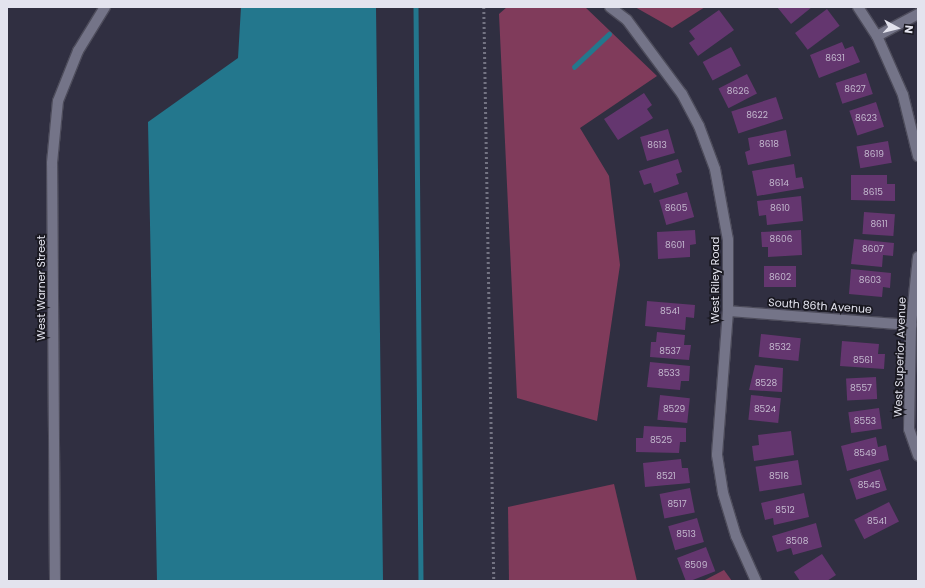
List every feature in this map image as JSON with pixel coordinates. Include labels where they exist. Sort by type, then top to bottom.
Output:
[{"type":"street","name":"West Warner Street","points":[[55,581],[52,163],[58,101],[78,51],[105,7]]},
{"type":"street","name":"West Riley Road","points":[[610,7],[627,20],[654,54],[682,94],[699,126],[715,170],[722,200],[728,240],[728,311],[717,455],[724,493],[736,536],[756,581]]},
{"type":"street","points":[[858,7],[877,36],[903,96],[918,156]]},
{"type":"street","points":[[877,36],[918,14]]},
{"type":"street","name":"West Superior Avenue","points":[[918,257],[911,324],[909,428],[918,456]]},
{"type":"street","name":"South 86th Avenue","points":[[728,311],[911,324]]},
{"type":"path","points":[[484,7],[494,581]]},
{"type":"shaded area","points":[[507,7],[585,7],[657,76],[580,128],[609,176],[620,265],[597,421],[517,398],[499,14]]},
{"type":"shaded area","points":[[635,7],[705,7],[672,28]]},
{"type":"shaded area","points":[[614,484],[637,581],[509,581],[508,507]]},
{"type":"shaded area","points":[[724,570],[732,581],[703,581]]},
{"type":"water","points":[[241,7],[376,7],[383,581],[157,581],[148,122],[238,58]]},
{"type":"building","points":[[777,7],[812,7],[791,24]]},
{"type":"building","points":[[827,9],[840,26],[808,50],[795,33]]},
{"type":"building","points":[[719,10],[734,30],[698,56],[689,43],[695,39],[689,31]]},
{"type":"building","points":[[842,42],[845,49],[853,46],[860,62],[819,78],[810,55]]},
{"type":"building","points":[[731,47],[741,66],[713,81],[703,62]]},
{"type":"building","points":[[866,73],[873,94],[842,104],[836,83]]},
{"type":"building","points":[[747,74],[757,94],[728,108],[718,89]]},
{"type":"building","points":[[644,93],[652,105],[647,109],[653,118],[618,140],[604,119]]},
{"type":"building","points":[[776,97],[783,119],[738,133],[731,112]]},
{"type":"building","points":[[876,102],[884,127],[857,135],[849,111]]},
{"type":"building","points":[[668,129],[675,153],[647,161],[640,137]]},
{"type":"building","points":[[786,130],[791,156],[748,165],[745,152],[750,150],[748,138]]},
{"type":"building","points":[[888,141],[892,163],[860,168],[856,147]]},
{"type":"building","points":[[678,159],[682,172],[676,174],[679,184],[654,193],[651,183],[644,185],[639,171]]},
{"type":"building","points":[[794,164],[796,178],[802,177],[804,188],[757,196],[752,171]]},
{"type":"building","points":[[851,175],[887,175],[887,184],[895,184],[895,201],[851,200]]},
{"type":"building","points":[[687,192],[694,217],[666,225],[659,200]]},
{"type":"building","points":[[801,196],[803,221],[767,225],[766,215],[759,216],[757,201]]},
{"type":"building","points":[[864,212],[895,214],[893,236],[862,234]]},
{"type":"building","points":[[695,230],[696,244],[690,245],[690,257],[658,259],[657,232]]},
{"type":"building","points":[[801,230],[802,255],[768,257],[768,247],[762,247],[761,232]]},
{"type":"building","points":[[854,239],[894,243],[893,256],[883,255],[882,267],[851,264]]},
{"type":"building","points":[[764,266],[796,266],[796,287],[764,287]]},
{"type":"building","points":[[851,269],[891,273],[890,288],[883,287],[882,297],[849,294]]},
{"type":"building","points":[[647,301],[695,305],[694,318],[686,317],[685,330],[645,326]]},
{"type":"building","points":[[657,332],[685,335],[684,345],[691,345],[689,360],[650,357],[651,342],[656,342]]},
{"type":"building","points":[[761,334],[801,338],[798,361],[759,357]]},
{"type":"building","points":[[842,341],[879,344],[878,354],[885,354],[884,369],[840,366]]},
{"type":"building","points":[[650,362],[690,366],[689,381],[681,381],[680,390],[647,387]]},
{"type":"building","points":[[755,365],[783,368],[782,392],[749,390]]},
{"type":"building","points":[[876,377],[877,399],[847,401],[846,379]]},
{"type":"building","points":[[660,395],[690,398],[687,423],[657,420]]},
{"type":"building","points":[[751,395],[781,398],[778,423],[748,420]]},
{"type":"building","points":[[879,408],[882,429],[851,433],[848,412]]},
{"type":"building","points":[[644,426],[686,428],[686,442],[680,442],[679,453],[636,452],[636,438],[643,438]]},
{"type":"building","points":[[791,431],[794,455],[754,461],[752,446],[759,445],[758,435]]},
{"type":"building","points":[[876,437],[878,447],[886,445],[889,460],[847,471],[841,446]]},
{"type":"building","points":[[681,459],[682,468],[688,468],[690,483],[645,487],[643,463]]},
{"type":"building","points":[[798,460],[802,485],[759,491],[756,467]]},
{"type":"building","points":[[880,469],[887,490],[856,500],[850,479]]},
{"type":"building","points":[[690,488],[695,513],[664,518],[660,494]]},
{"type":"building","points":[[804,493],[809,517],[774,525],[773,518],[765,520],[761,503]]},
{"type":"building","points":[[889,502],[899,522],[864,539],[854,520]]},
{"type":"building","points":[[697,518],[704,542],[675,550],[668,526]]},
{"type":"building","points":[[816,523],[822,547],[793,555],[791,548],[777,552],[772,536]]},
{"type":"building","points":[[706,547],[715,571],[690,581],[686,581],[677,558]]},
{"type":"building","points":[[822,554],[836,575],[827,581],[800,581],[794,572]]},
{"type":"waterway","points":[[416,7],[421,581]]},
{"type":"waterway","points":[[574,67],[609,34]]}]
